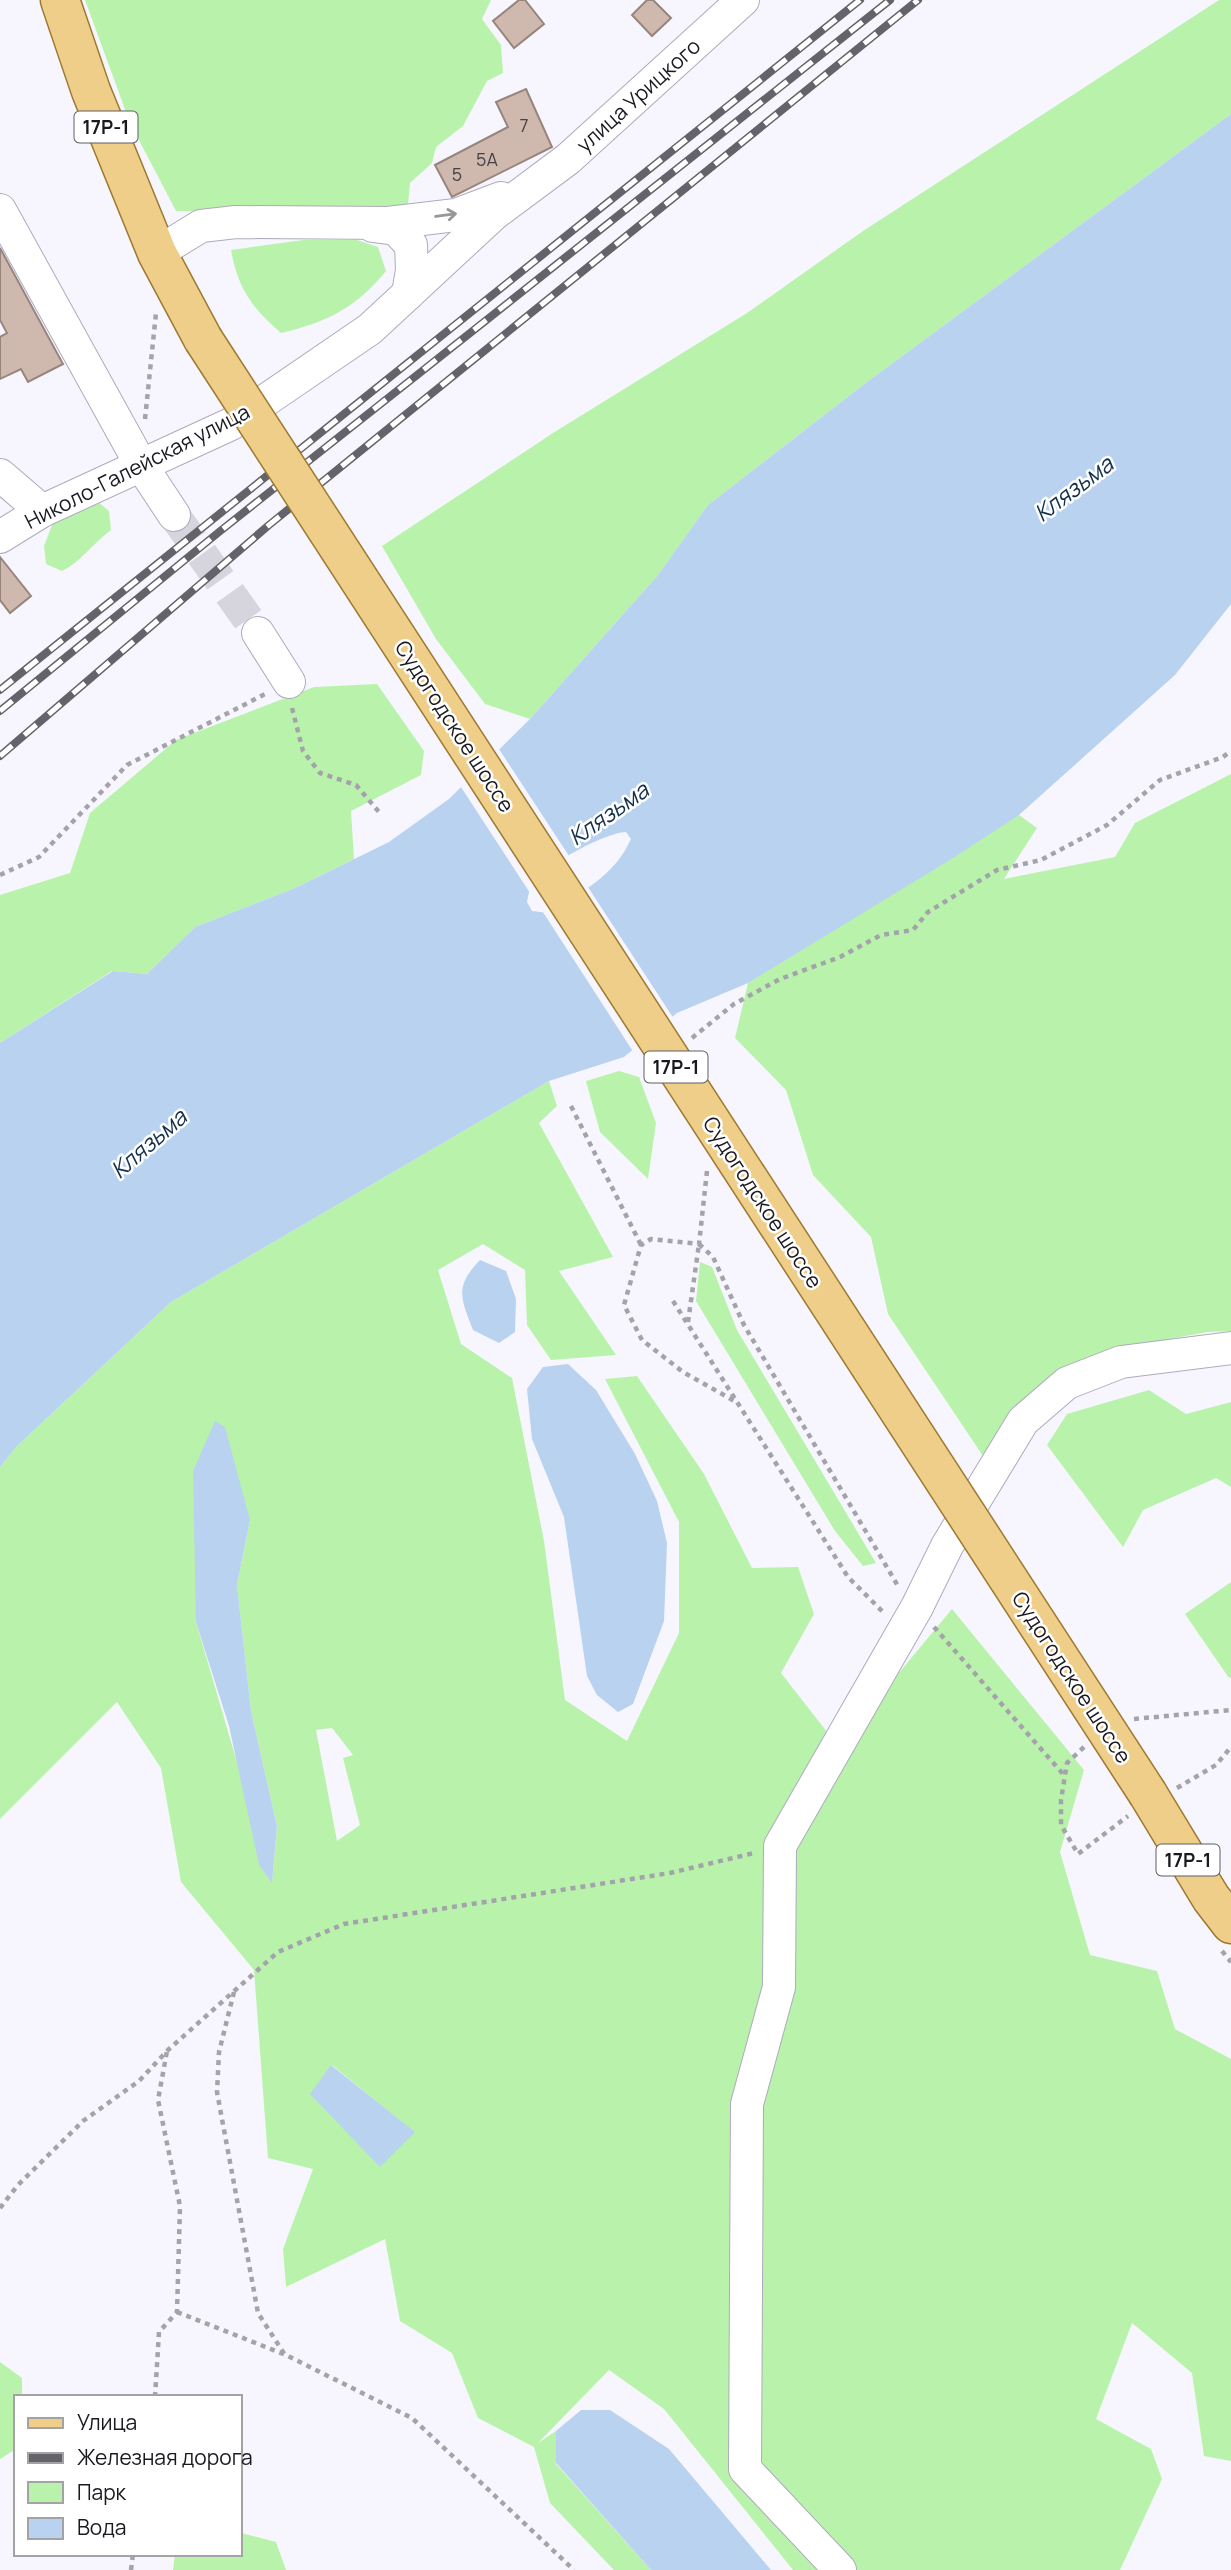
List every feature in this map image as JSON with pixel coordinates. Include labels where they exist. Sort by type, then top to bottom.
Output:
[{"type":"main road","name":"17Р-1","points":[[60,0],[91,91],[157,253]]},
{"type":"main road","name":"Судогодское шоссе","points":[[157,253],[203,340],[1211,1898],[1231,1924]]},
{"type":"street","name":"улица Урицкого","points":[[408,294],[494,214],[568,159],[743,0]]},
{"type":"street","name":"улица Урицкого","points":[[354,224],[456,215],[490,204],[530,185]]},
{"type":"street","points":[[0,210],[141,466],[174,515]]},
{"type":"street","name":"улица Урицкого","points":[[157,253],[201,226],[236,222],[354,224],[396,229],[411,246],[408,294]]},
{"type":"street","name":"Николо-Галейская улица","points":[[0,537],[42,511],[231,424],[370,329],[408,294]]},
{"type":"street","points":[[0,475],[42,511]]},
{"type":"street","points":[[258,633],[289,682]]},
{"type":"street","points":[[841,2570],[745,2469],[747,2104],[779,1987],[780,1846],[910,1619],[947,1546],[1024,1421],[1067,1383],[1121,1363],[1231,1348]]},
{"type":"path","points":[[146,408],[156,305]]},
{"type":"path","points":[[0,875],[40,857],[127,765],[289,682],[294,723],[303,751],[320,773],[356,785],[379,812]]},
{"type":"path","points":[[686,1048],[692,1037],[734,1004],[780,979],[840,957],[881,935],[913,930],[928,912],[997,870],[1041,860],[1107,825],[1160,780],[1223,757],[1231,751]]},
{"type":"path","points":[[571,1106],[641,1245]]},
{"type":"path","points":[[688,1324],[707,1169]]},
{"type":"path","points":[[738,1403],[682,1372],[642,1340],[624,1306],[641,1245],[650,1239],[699,1244],[713,1257],[744,1325],[892,1580],[910,1619]]},
{"type":"path","points":[[673,1301],[848,1577],[910,1619],[1063,1774]]},
{"type":"path","points":[[1164,1717],[1231,1710]]},
{"type":"path","points":[[1067,1763],[1063,1774],[1061,1825],[1078,1854],[1150,1800],[1216,1765],[1231,1747]]},
{"type":"path","points":[[0,2208],[18,2185],[83,2121],[139,2081],[168,2050],[278,1952],[344,1924],[670,1873],[780,1846]]},
{"type":"path","points":[[234,1991],[219,2052],[217,2092],[258,2313],[286,2355]]},
{"type":"path","points":[[155,2395],[159,2332],[177,2312],[180,2206],[158,2100],[168,2050]]},
{"type":"path","points":[[177,2312],[286,2355],[412,2418],[574,2570]]},
{"type":"green space","points":[[85,0],[491,0],[482,19],[501,45],[503,73],[487,81],[463,126],[436,147],[432,163],[410,183],[407,216],[176,211],[130,123]]},
{"type":"green space","points":[[1219,0],[1231,0],[1231,114],[863,385],[708,505],[658,575],[530,719],[485,704],[436,639],[382,546],[553,433],[747,313],[863,231]]},
{"type":"green space","points":[[303,240],[357,240],[378,247],[386,271],[363,295],[340,312],[313,324],[281,333],[248,297],[238,276],[231,250]]},
{"type":"green space","points":[[97,501],[109,511],[111,530],[75,563],[62,571],[46,564],[44,546],[56,515]]},
{"type":"green space","points":[[377,684],[424,751],[421,775],[351,811],[354,859],[295,888],[195,927],[147,974],[112,971],[0,1043],[0,895],[70,873],[90,813],[176,740],[314,687]]},
{"type":"green space","points":[[1231,774],[1231,1331],[1208,1332],[1119,1348],[1015,1415],[983,1456],[888,1314],[871,1237],[813,1175],[786,1090],[735,1038],[748,983],[1019,815],[1037,828],[1004,879],[1115,857],[1135,823]]},
{"type":"green space","points":[[619,1071],[639,1077],[656,1123],[648,1179],[600,1132],[586,1081]]},
{"type":"green space","points":[[549,1081],[557,1106],[539,1123],[613,1257],[559,1271],[616,1355],[551,1360],[527,1325],[525,1270],[483,1244],[438,1270],[461,1344],[512,1378],[544,1541],[565,1700],[627,1741],[679,1633],[679,1522],[605,1379],[637,1376],[704,1474],[752,1568],[798,1567],[814,1614],[781,1673],[838,1746],[952,1609],[1084,1770],[1060,1852],[1090,1955],[1157,1971],[1175,2029],[1231,2059],[1231,2461],[1204,2456],[1192,2373],[1132,2323],[1096,2419],[1151,2449],[1162,2479],[1120,2570],[793,2570],[664,2409],[609,2370],[538,2443],[556,2431],[556,2464],[651,2570],[614,2570],[550,2503],[534,2447],[478,2418],[452,2353],[400,2321],[385,2239],[286,2287],[283,2249],[313,2169],[268,2158],[254,1970],[181,1882],[161,1768],[117,1702],[0,1819],[0,1467],[17,1446],[171,1302]],"holes":[[[250,1520],[237,1585],[251,1711],[277,1826],[272,1882],[196,1622]],[[332,1728],[353,1755],[343,1758],[360,1825],[337,1841],[316,1730]],[[332,2065],[414,2132],[311,2094]]]},
{"type":"green space","points":[[700,1262],[712,1267],[737,1330],[876,1563],[863,1566],[835,1531],[696,1301]]},
{"type":"green space","points":[[1149,1390],[1186,1414],[1231,1402],[1231,1487],[1216,1478],[1143,1510],[1123,1547],[1047,1445],[1067,1414]]},
{"type":"green space","points":[[1231,1582],[1231,1677],[1229,1678],[1185,1614]]},
{"type":"green space","points":[[0,2362],[22,2378],[22,2395],[14,2395],[14,2450],[0,2459]]},
{"type":"green space","points":[[242,2533],[276,2542],[286,2570],[173,2570],[175,2556],[242,2556]]},
{"type":"water","name":"Клязьма","points":[[1231,114],[1231,604],[1175,675],[1019,815],[953,858],[748,983],[677,1013],[624,1057],[549,1081],[171,1302],[17,1446],[0,1467],[0,1043],[113,971],[147,974],[195,927],[295,888],[389,842],[449,799],[530,719],[658,575],[708,505],[863,385]],"holes":[[[626,832],[631,839],[616,864],[596,882],[549,913],[532,911],[527,902],[530,888],[547,870],[574,852],[603,838]]]},
{"type":"water","points":[[480,1260],[506,1271],[516,1299],[515,1332],[499,1343],[473,1330],[463,1301],[466,1278]]},
{"type":"water","points":[[568,1364],[596,1390],[635,1454],[657,1501],[667,1543],[664,1621],[633,1704],[618,1712],[597,1695],[587,1676],[564,1517],[532,1439],[527,1389],[543,1367]]},
{"type":"water","points":[[215,1421],[225,1427],[250,1520],[237,1585],[251,1711],[277,1826],[272,1883],[259,1865],[229,1726],[196,1622],[193,1471]]},
{"type":"water","points":[[331,2065],[415,2132],[380,2167],[310,2094]]},
{"type":"water","points":[[581,2410],[610,2410],[669,2449],[771,2570],[651,2570],[556,2463],[556,2431]]},
{"type":"pier","points":[[497,746],[571,859],[534,888],[532,896],[459,784]]},
{"type":"pier","points":[[586,884],[674,1019],[634,1053],[541,909],[548,910]]},
{"type":"building","points":[[519,0],[525,0],[544,24],[514,48],[493,21]]},
{"type":"building","points":[[647,0],[653,0],[671,18],[652,36],[632,15]]},
{"type":"building","points":[[526,89],[552,147],[452,197],[435,165],[508,127],[496,102]]},
{"type":"building","points":[[0,248],[63,364],[28,382],[21,369],[0,379],[0,337],[7,333],[0,320]]},
{"type":"building","points":[[0,557],[31,596],[10,613],[0,600]]},
{"type":"tunnel","points":[[174,515],[258,633]]},
{"type":"railway","points":[[0,690],[860,0]]},
{"type":"railway","points":[[0,711],[219,532],[890,0]]},
{"type":"railway","points":[[0,756],[269,525],[918,0]]}]
